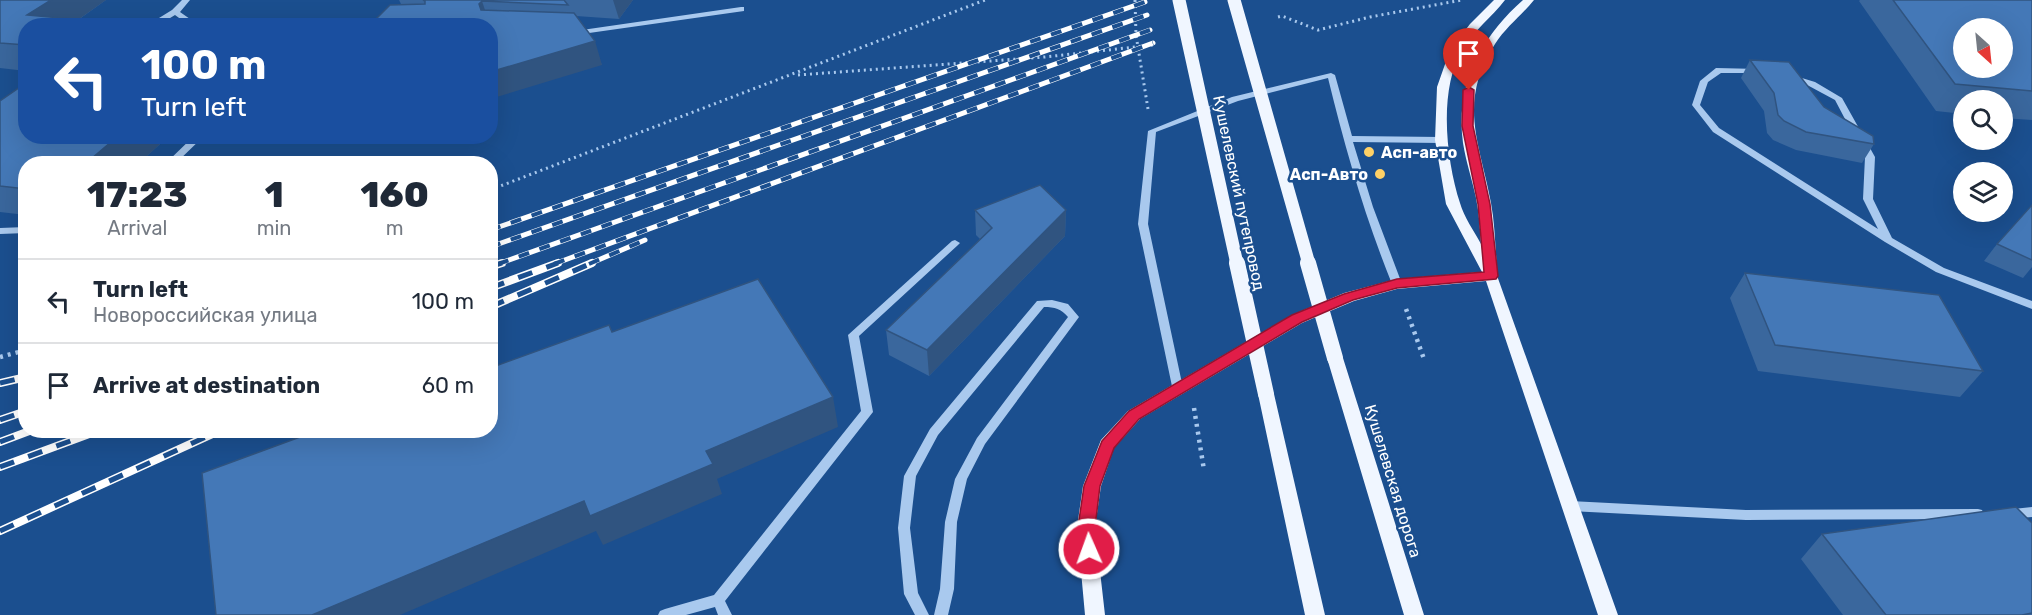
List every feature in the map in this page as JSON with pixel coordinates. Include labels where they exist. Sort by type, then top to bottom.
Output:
[{"type":"main road","name":"Кушелевский путепровод","points":[[1179,0],[1315,615]]},
{"type":"main road","name":"Кушелевская дорога","points":[[1234,0],[1335,358],[1414,615]]},
{"type":"main road","points":[[1500,0],[1474,26],[1456,50],[1443,87],[1441,140],[1452,204],[1491,276],[1608,615]]},
{"type":"main road","points":[[1491,276],[1484,204],[1467,126],[1469,90],[1480,57],[1496,31],[1529,0]]},
{"type":"main road","points":[[1095,615],[1086,527],[1092,486],[1107,445],[1134,415],[1297,319],[1349,297],[1397,284],[1491,276]]},
{"type":"lane","points":[[164,18],[175,12],[186,0]]},
{"type":"lane","points":[[562,32],[574,33],[741,9]]},
{"type":"lane","points":[[175,12],[184,18]]},
{"type":"lane","points":[[1764,71],[1719,70],[1704,81],[1696,105],[1716,130],[1888,240],[1940,270],[2032,305]]},
{"type":"lane","points":[[1183,385],[1143,224],[1152,131],[1235,99],[1331,75],[1348,139],[1397,284]]},
{"type":"lane","points":[[1785,75],[1812,84],[1838,98],[1870,157],[1868,199],[1888,240]]},
{"type":"lane","points":[[1348,139],[1441,140]]},
{"type":"lane","points":[[178,156],[191,144]]},
{"type":"lane","points":[[0,231],[18,230]]},
{"type":"lane","points":[[665,615],[718,600],[867,412],[853,335],[955,243]]},
{"type":"lane","points":[[922,615],[911,594],[904,528],[910,476],[934,432],[1041,304],[1054,302],[1067,308],[1074,318],[981,441],[961,479],[951,522],[948,589],[941,615]]},
{"type":"lane","points":[[1570,506],[1746,515],[2032,512]]},
{"type":"lane","points":[[718,600],[725,615]]},
{"type":"path","points":[[498,187],[985,0]]},
{"type":"path","points":[[1135,0],[1139,48],[1152,131]]},
{"type":"path","points":[[1278,17],[1282,16],[1318,30],[1370,17],[1462,0]]},
{"type":"path","points":[[791,75],[1139,48],[1153,45]]},
{"type":"path","points":[[1403,300],[1424,359]]},
{"type":"path","points":[[0,357],[18,352]]},
{"type":"path","points":[[1183,385],[1204,470]]},
{"type":"building","points":[[0,0],[51,0],[27,15],[60,18],[18,18],[18,44],[0,43]]},
{"type":"building","points":[[423,0],[564,0],[568,5],[482,1],[479,4],[481,10],[574,13],[595,41],[498,70],[498,18],[377,18],[390,5],[425,4]]},
{"type":"building","points":[[1893,0],[2032,0],[2032,91],[1955,84]]},
{"type":"building","points":[[1750,60],[1789,62],[1824,107],[1873,136],[1874,144],[1806,132],[1784,121],[1778,115],[1774,93]]},
{"type":"building","points":[[18,89],[18,144],[109,144],[94,156],[18,156],[18,188],[0,186],[0,101]]},
{"type":"building","points":[[1040,185],[1066,210],[927,350],[886,330],[992,228],[975,210]]},
{"type":"building","points":[[2032,205],[2032,260],[1997,244]]},
{"type":"building","points":[[1745,273],[1939,295],[1983,371],[1775,345]]},
{"type":"building","points":[[758,279],[833,397],[706,451],[713,464],[590,516],[584,501],[312,615],[216,615],[202,473],[297,438],[498,438],[498,365],[609,325],[612,332]]},
{"type":"building","points":[[2016,507],[2032,523],[2032,613],[2022,615],[1886,615],[1822,534]]},
{"type":"railway","points":[[498,227],[1145,2]]},
{"type":"railway","points":[[498,244],[1147,15]]},
{"type":"railway","points":[[498,264],[1150,30]]},
{"type":"railway","points":[[554,264],[1153,43]]},
{"type":"railway","points":[[589,264],[645,240]]},
{"type":"railway","points":[[498,264],[502,263]]},
{"type":"railway","points":[[498,285],[558,263]]},
{"type":"railway","points":[[498,304],[592,263]]},
{"type":"railway","points":[[0,383],[18,379]]},
{"type":"railway","points":[[0,420],[18,414]]},
{"type":"railway","points":[[0,442],[18,435]]},
{"type":"railway","points":[[0,467],[78,438]]},
{"type":"railway","points":[[0,531],[203,438]]},
{"type":"place","name":"Асп-авто","points":[[1369,152]]},
{"type":"place","name":"Асп-Авто","points":[[1380,174]]},
{"type":"route","points":[[1089,549],[1086,527],[1092,486],[1107,445],[1134,415],[1297,319],[1349,297],[1397,284],[1491,276],[1484,204],[1467,126],[1469,90]]}]
